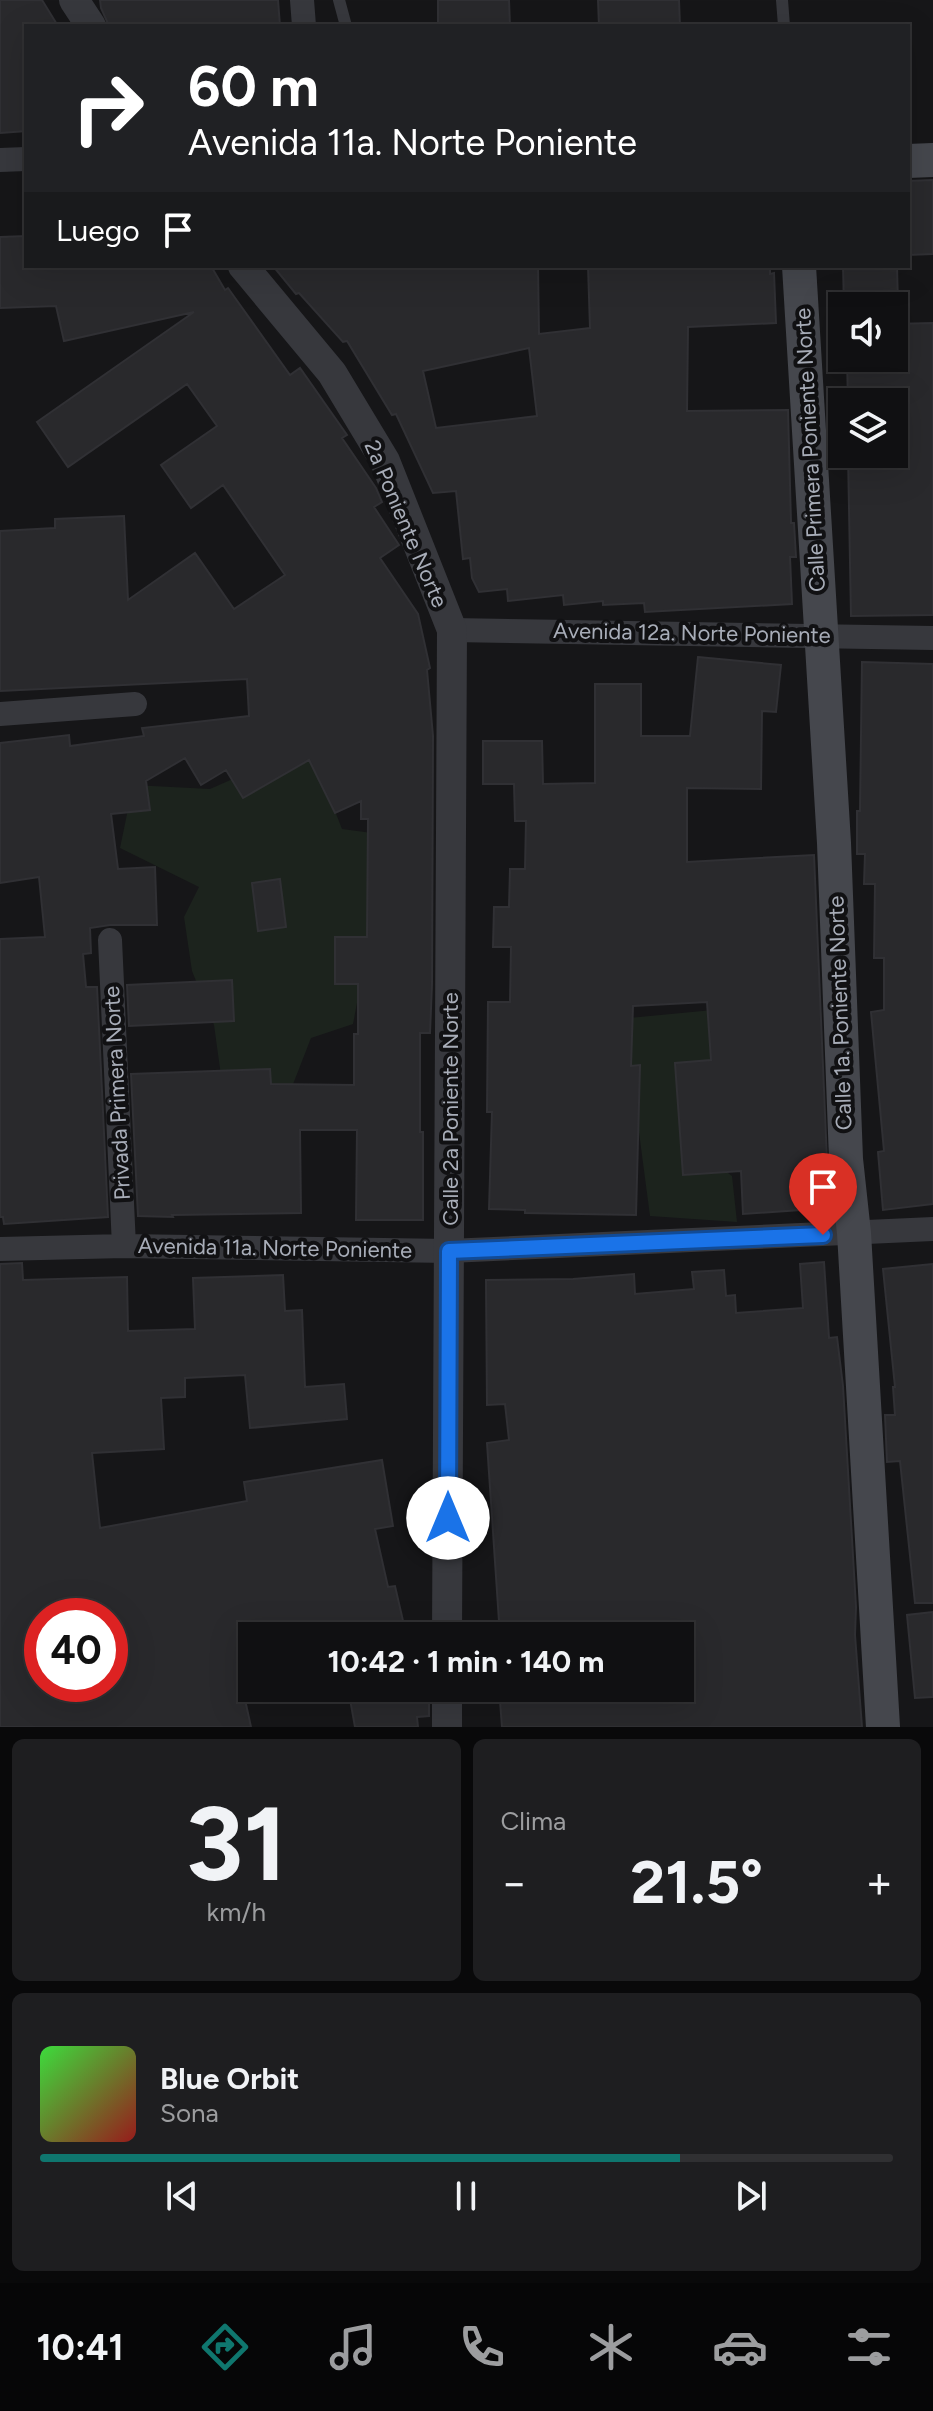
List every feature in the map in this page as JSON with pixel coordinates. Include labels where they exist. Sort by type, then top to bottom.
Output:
[{"type":"main road","points":[[910,161],[933,160]]},
{"type":"main road","name":"Calle Primera Poniente Norte","points":[[799,268],[821,635]]},
{"type":"main road","name":"Calle 1a. Poniente Norte","points":[[821,635],[834,843],[846,1159],[854,1233],[883,1727]]},
{"type":"street","points":[[74,0],[90,24]]},
{"type":"street","points":[[302,0],[304,24]]},
{"type":"street","points":[[0,160],[24,159]]},
{"type":"street","name":"2a Poniente Norte","points":[[245,268],[332,373],[385,461],[452,630]]},
{"type":"street","name":"Avenida 12a. Norte Poniente","points":[[452,630],[933,638]]},
{"type":"street","name":"Calle 2a Poniente Norte","points":[[447,1622],[452,630]]},
{"type":"street","points":[[0,714],[135,704]]},
{"type":"street","name":"Privada Primera Norte","points":[[110,940],[124,1246]]},
{"type":"street","name":"Avenida 11a. Norte Poniente","points":[[0,1249],[124,1246],[449,1251],[933,1229]]},
{"type":"street","points":[[447,1702],[447,1727]]},
{"type":"lane","points":[[339,0],[345,24]]},
{"type":"lane","points":[[782,0],[784,24]]},
{"type":"shaded area","points":[[317,742],[326,788],[342,829],[372,833],[367,879],[424,909],[360,987],[353,1024],[311,1038],[290,1092],[222,1083],[214,1025],[192,971],[184,917],[199,887],[120,848],[133,785],[210,789]]},
{"type":"shaded area","points":[[713,1010],[711,1090],[684,1140],[732,1176],[737,1222],[650,1216],[638,1125],[627,1080],[629,1018]]},
{"type":"building","points":[[0,0],[42,0],[57,24],[24,24],[24,131],[0,133]]},
{"type":"building","points":[[100,0],[278,0],[280,24],[108,24]]},
{"type":"building","points":[[438,0],[509,0],[510,24],[438,24]]},
{"type":"building","points":[[598,0],[679,0],[680,24],[599,24]]},
{"type":"building","points":[[933,180],[933,254],[910,255],[910,181]]},
{"type":"building","points":[[24,236],[24,268],[212,268],[225,290],[228,288],[290,375],[300,368],[347,435],[342,438],[376,488],[382,502],[374,507],[399,545],[380,558],[418,614],[430,668],[427,670],[433,736],[432,984],[430,1033],[420,1033],[423,1220],[356,1220],[357,1130],[300,1130],[301,1213],[138,1216],[131,1074],[270,1069],[271,1084],[354,1085],[358,984],[335,984],[335,937],[367,937],[368,819],[361,819],[361,801],[335,813],[309,760],[243,798],[226,770],[201,785],[185,758],[146,781],[150,810],[111,814],[118,869],[155,867],[157,925],[90,928],[91,953],[83,954],[86,987],[97,987],[108,1217],[4,1224],[3,1217],[0,1217],[0,939],[45,937],[39,877],[0,883],[0,743],[69,735],[70,746],[144,736],[142,728],[249,716],[247,679],[0,691],[0,531],[55,528],[55,519],[124,516],[128,600],[195,553],[234,609],[285,575],[223,485],[191,508],[161,465],[217,426],[187,384],[68,467],[37,422],[194,312],[64,341],[56,306],[0,308],[0,237]]},
{"type":"building","points":[[275,268],[538,268],[539,334],[590,328],[588,268],[770,268],[770,274],[774,273],[776,323],[688,327],[687,411],[788,410],[791,523],[794,523],[796,557],[790,557],[792,604],[645,612],[644,603],[603,605],[603,601],[564,605],[563,595],[508,601],[507,589],[479,592],[472,578],[470,558],[463,559],[456,491],[433,493],[396,414],[392,415],[347,341],[343,342],[299,293],[296,294]],"holes":[[[529,348],[537,416],[436,428],[423,371]]]},
{"type":"building","points":[[843,268],[897,268],[898,292],[844,292]]},
{"type":"building","points":[[933,323],[933,615],[851,616],[848,468],[908,468],[908,388],[848,388],[847,372],[908,372],[908,324]]},
{"type":"building","points":[[698,657],[781,665],[776,712],[762,711],[761,789],[687,788],[687,862],[814,855],[829,1208],[743,1214],[741,1171],[683,1175],[675,1063],[711,1060],[707,1002],[633,1006],[631,1066],[640,1065],[636,1215],[525,1213],[525,1210],[489,1209],[492,1112],[487,1112],[488,1002],[510,1002],[511,947],[493,947],[494,907],[509,907],[510,869],[525,869],[526,821],[515,821],[514,784],[483,784],[483,741],[542,741],[543,784],[595,783],[595,684],[641,684],[641,736],[690,736]]},
{"type":"building","points":[[862,662],[933,664],[933,1204],[883,1210],[878,1152],[884,1151],[871,1012],[884,1010],[884,958],[874,958],[875,884],[864,884],[865,854],[857,854]]},
{"type":"building","points":[[280,879],[286,927],[258,931],[252,883]]},
{"type":"building","points":[[232,980],[234,1021],[129,1026],[127,985]]},
{"type":"building","points":[[824,1262],[829,1338],[837,1337],[843,1386],[862,1727],[502,1727],[500,1702],[694,1702],[694,1622],[499,1622],[487,1443],[509,1440],[505,1404],[487,1405],[486,1280],[573,1279],[634,1274],[635,1294],[694,1289],[692,1272],[724,1270],[726,1296],[735,1295],[736,1313],[803,1308],[800,1264]]},
{"type":"building","points":[[22,1263],[23,1280],[127,1277],[128,1331],[195,1329],[193,1278],[283,1275],[285,1311],[302,1310],[305,1387],[344,1384],[347,1419],[250,1428],[245,1375],[185,1378],[185,1397],[161,1398],[164,1449],[92,1453],[100,1528],[247,1501],[244,1482],[382,1460],[393,1526],[375,1529],[388,1587],[395,1586],[403,1622],[238,1622],[238,1702],[246,1702],[251,1727],[0,1727],[0,1264]]},
{"type":"building","points":[[933,1264],[933,1603],[915,1603],[900,1461],[887,1462],[885,1415],[895,1415],[895,1387],[883,1269]]},
{"type":"building","points":[[933,1612],[933,1697],[915,1698],[907,1615]]},
{"type":"building","points":[[351,1702],[429,1702],[429,1716],[417,1717],[418,1727],[355,1727]]},
{"type":"route","points":[[448,1518],[449,1251],[823,1235]]}]
